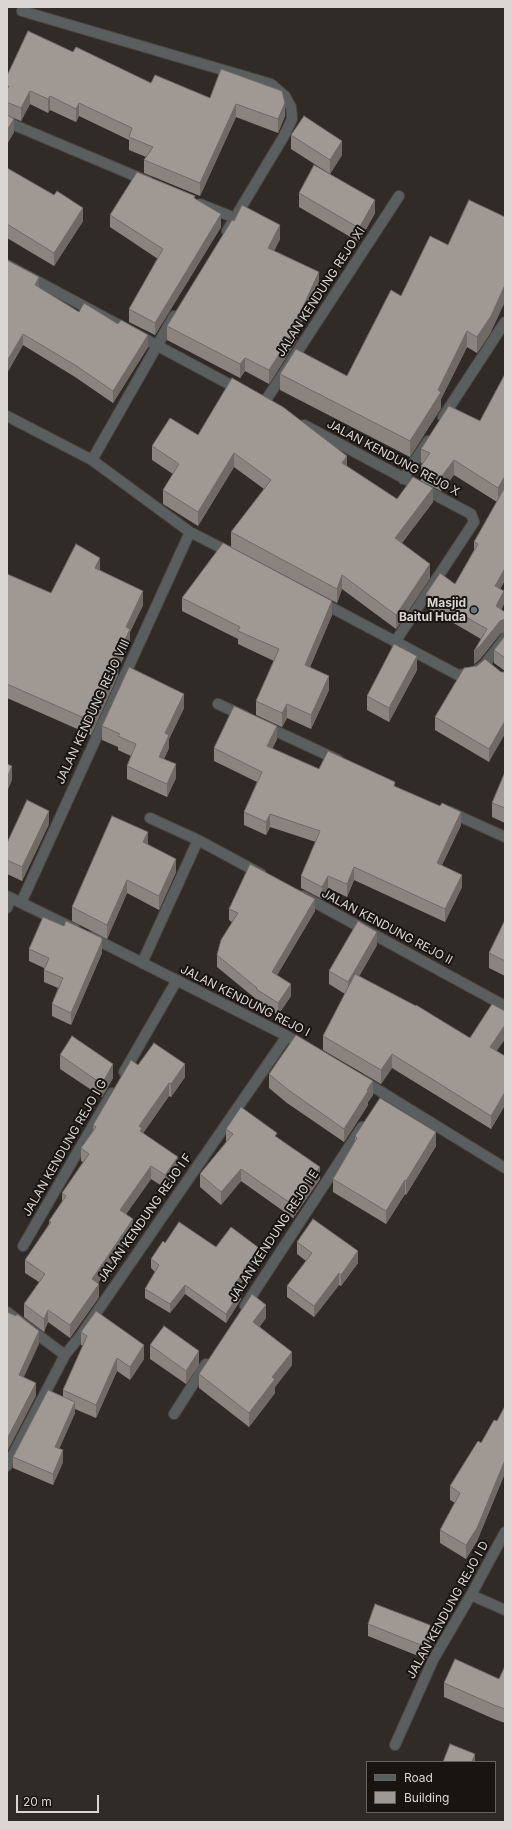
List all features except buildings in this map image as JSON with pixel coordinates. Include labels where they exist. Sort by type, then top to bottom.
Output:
[{"type":"street","points":[[22,10],[271,84],[285,96],[291,107],[292,119],[284,136],[222,238]]},
{"type":"street","points":[[7,122],[154,184]]},
{"type":"street","name":"JALAN KENDUNG REJO XI","points":[[157,344],[261,401],[399,196]]},
{"type":"street","points":[[191,200],[235,218]]},
{"type":"street","points":[[7,265],[157,344]]},
{"type":"street","points":[[92,460],[181,304]]},
{"type":"street","points":[[403,479],[505,322]]},
{"type":"street","points":[[7,416],[92,460],[190,532],[241,559]]},
{"type":"street","name":"JALAN KENDUNG REJO X","points":[[292,418],[403,479],[471,514],[474,522],[473,525],[395,642]]},
{"type":"street","name":"JALAN KENDUNG REJO VIII","points":[[22,903],[190,532]]},
{"type":"street","points":[[311,596],[458,675],[473,673],[485,664],[505,638]]},
{"type":"street","points":[[485,664],[495,672]]},
{"type":"street","points":[[218,704],[347,764]]},
{"type":"street","points":[[440,807],[505,837]]},
{"type":"street","points":[[150,818],[198,840],[268,878]]},
{"type":"street","points":[[142,963],[198,840]]},
{"type":"street","name":"JALAN KENDUNG REJO II","points":[[296,893],[505,1006]]},
{"type":"street","name":"JALAN KENDUNG REJO I","points":[[8,901],[22,903],[177,980],[287,1036],[313,1051]]},
{"type":"street","name":"JALAN KENDUNG REJO I G","points":[[23,1246],[177,980]]},
{"type":"street","name":"JALAN KENDUNG REJO I F","points":[[7,1466],[65,1355],[81,1335],[287,1036]]},
{"type":"street","points":[[351,1074],[382,1096],[505,1168]]},
{"type":"street","name":"JALAN KENDUNG REJO I E","points":[[239,1314],[366,1120]]},
{"type":"street","points":[[7,1312],[65,1355]]},
{"type":"street","points":[[174,1414],[213,1354]]},
{"type":"street","name":"JALAN KENDUNG REJO I D","points":[[395,1744],[433,1660],[471,1595],[505,1532]]},
{"type":"street","points":[[471,1595],[505,1610]]},
{"type":"place","name":"Masjid Baitul Huda","points":[[474,610]]}]
